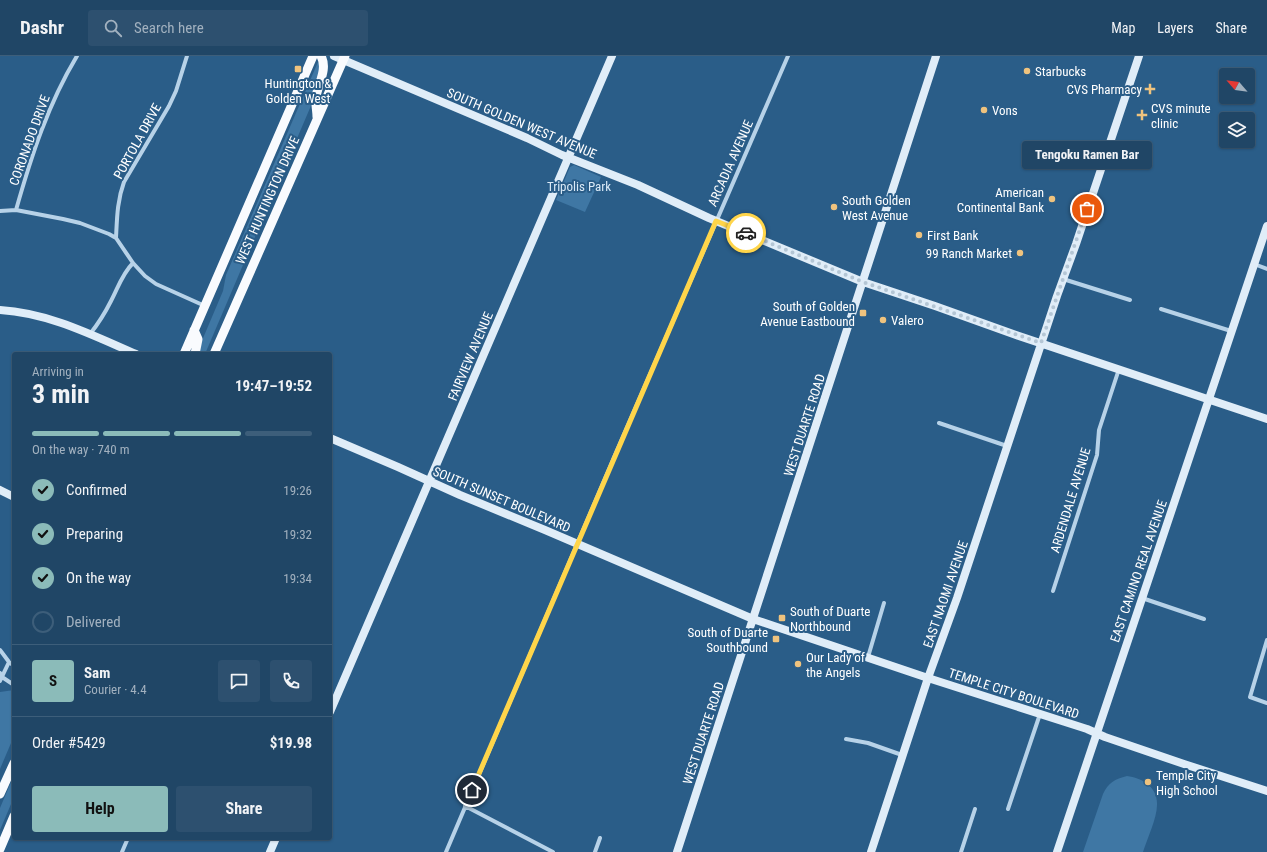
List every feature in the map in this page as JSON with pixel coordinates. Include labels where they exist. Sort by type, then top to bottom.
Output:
[{"type":"main road","name":"WEST HUNTINGTON DRIVE","points":[[185,352],[313,56]]},
{"type":"main road","points":[[317,118],[316,97],[323,66],[323,58],[321,56]]},
{"type":"main road","name":"WEST HUNTINGTON DRIVE","points":[[215,352],[317,118],[340,57]]},
{"type":"main road","points":[[194,330],[198,339],[195,352]]},
{"type":"main road","points":[[0,794],[12,767]]},
{"type":"main road","points":[[0,849],[12,821]]},
{"type":"street","name":"CORONADO DRIVE","points":[[16,210],[38,138],[48,112],[77,56]]},
{"type":"street","name":"PORTOLA DRIVE","points":[[116,238],[117,210],[124,182],[176,91],[187,56]]},
{"type":"street","name":"FAIRVIEW AVENUE","points":[[332,707],[612,56]]},
{"type":"street","name":"ARCADIA AVENUE","points":[[446,852],[788,56]]},
{"type":"street","name":"WEST DUARTE ROAD","points":[[677,852],[936,56]]},
{"type":"street","name":"EAST NAOMI AVENUE","points":[[871,852],[902,755],[957,598],[1062,279],[1077,241],[1138,56]]},
{"type":"street","name":"SOUTH GOLDEN WEST AVENUE","points":[[340,57],[616,176],[716,221],[863,282],[1267,419]]},
{"type":"street","points":[[0,211],[16,210],[63,219],[80,223],[109,234],[116,238],[145,276],[156,284],[205,306]]},
{"type":"street","name":"EAST CAMINO REAL AVENUE","points":[[1057,852],[1267,226]]},
{"type":"street","points":[[90,334],[109,305],[122,276],[133,262]]},
{"type":"street","points":[[1254,264],[1267,269]]},
{"type":"street","points":[[1062,279],[1130,300]]},
{"type":"street","points":[[1161,308],[1231,331]]},
{"type":"street","points":[[0,310],[35,314],[50,318],[131,352]]},
{"type":"street","name":"ARDENDALE AVENUE","points":[[1052,590],[1097,456],[1099,430],[1119,369]]},
{"type":"street","points":[[939,423],[1007,446]]},
{"type":"street","name":"SOUTH SUNSET BOULEVARD","points":[[332,439],[429,482],[753,619]]},
{"type":"street","points":[[0,490],[12,496]]},
{"type":"street","points":[[1142,598],[1204,619]]},
{"type":"street","points":[[868,657],[884,603]]},
{"type":"street","name":"TEMPLE CITY BOULEVARD","points":[[753,619],[928,678],[1087,729],[1096,734],[1177,762],[1267,791]]},
{"type":"street","points":[[1267,640],[1250,697],[1267,703]]},
{"type":"street","points":[[0,650],[12,664]]},
{"type":"street","points":[[9,662],[1,677],[12,684]]},
{"type":"street","points":[[1008,810],[1040,714]]},
{"type":"street","points":[[846,739],[868,742],[902,755]]},
{"type":"street","points":[[465,806],[553,852]]},
{"type":"street","points":[[961,852],[975,809]]},
{"type":"street","points":[[595,852],[600,838]]},
{"type":"street","points":[[122,852],[127,840]]},
{"type":"street","points":[[270,852],[275,840]]},
{"type":"green space","points":[[318,62],[321,63],[310,108],[206,352],[198,352],[223,291],[226,275]]},
{"type":"green space","name":"Tripolis Park","points":[[574,165],[601,177],[585,212],[556,200],[570,167]]},
{"type":"green space","points":[[12,690],[12,741],[0,769],[0,692]]},
{"type":"green space","points":[[1127,776],[1133,777],[1148,784],[1155,793],[1157,799],[1157,810],[1143,852],[1083,852],[1105,790],[1112,782]]},
{"type":"green space","points":[[12,780],[12,802],[0,830],[0,808]]},
{"type":"way so far","points":[[746,233],[863,282],[1041,343],[1087,209]]},
{"type":"place","name":"Huntington & Golden West","points":[[298,69]]},
{"type":"place","name":"Starbucks","points":[[1027,71]]},
{"type":"place","name":"CVS Pharmacy","points":[[1150,89]]},
{"type":"place","name":"Vons","points":[[984,110]]},
{"type":"place","name":"CVS minute clinic","points":[[1142,115]]},
{"type":"place","name":"American Continental Bank","points":[[1052,199]]},
{"type":"place","name":"South Golden West Avenue","points":[[834,207]]},
{"type":"place","name":"Tengoku Ramen Bar","points":[[1087,209]]},
{"type":"place","name":"First Bank","points":[[919,235]]},
{"type":"place","name":"99 Ranch Market","points":[[1020,253]]},
{"type":"place","name":"South of Golden Avenue Eastbound","points":[[863,313]]},
{"type":"place","name":"Valero","points":[[883,320]]},
{"type":"place","name":"South of Duarte Northbound","points":[[782,618]]},
{"type":"place","name":"South of Duarte Southbound","points":[[776,639]]},
{"type":"place","name":"Our Lady of the Angels","points":[[798,664]]},
{"type":"place","name":"Temple City High School","points":[[1148,782]]},
{"type":"route","points":[[472,790],[716,221],[746,233]]}]
